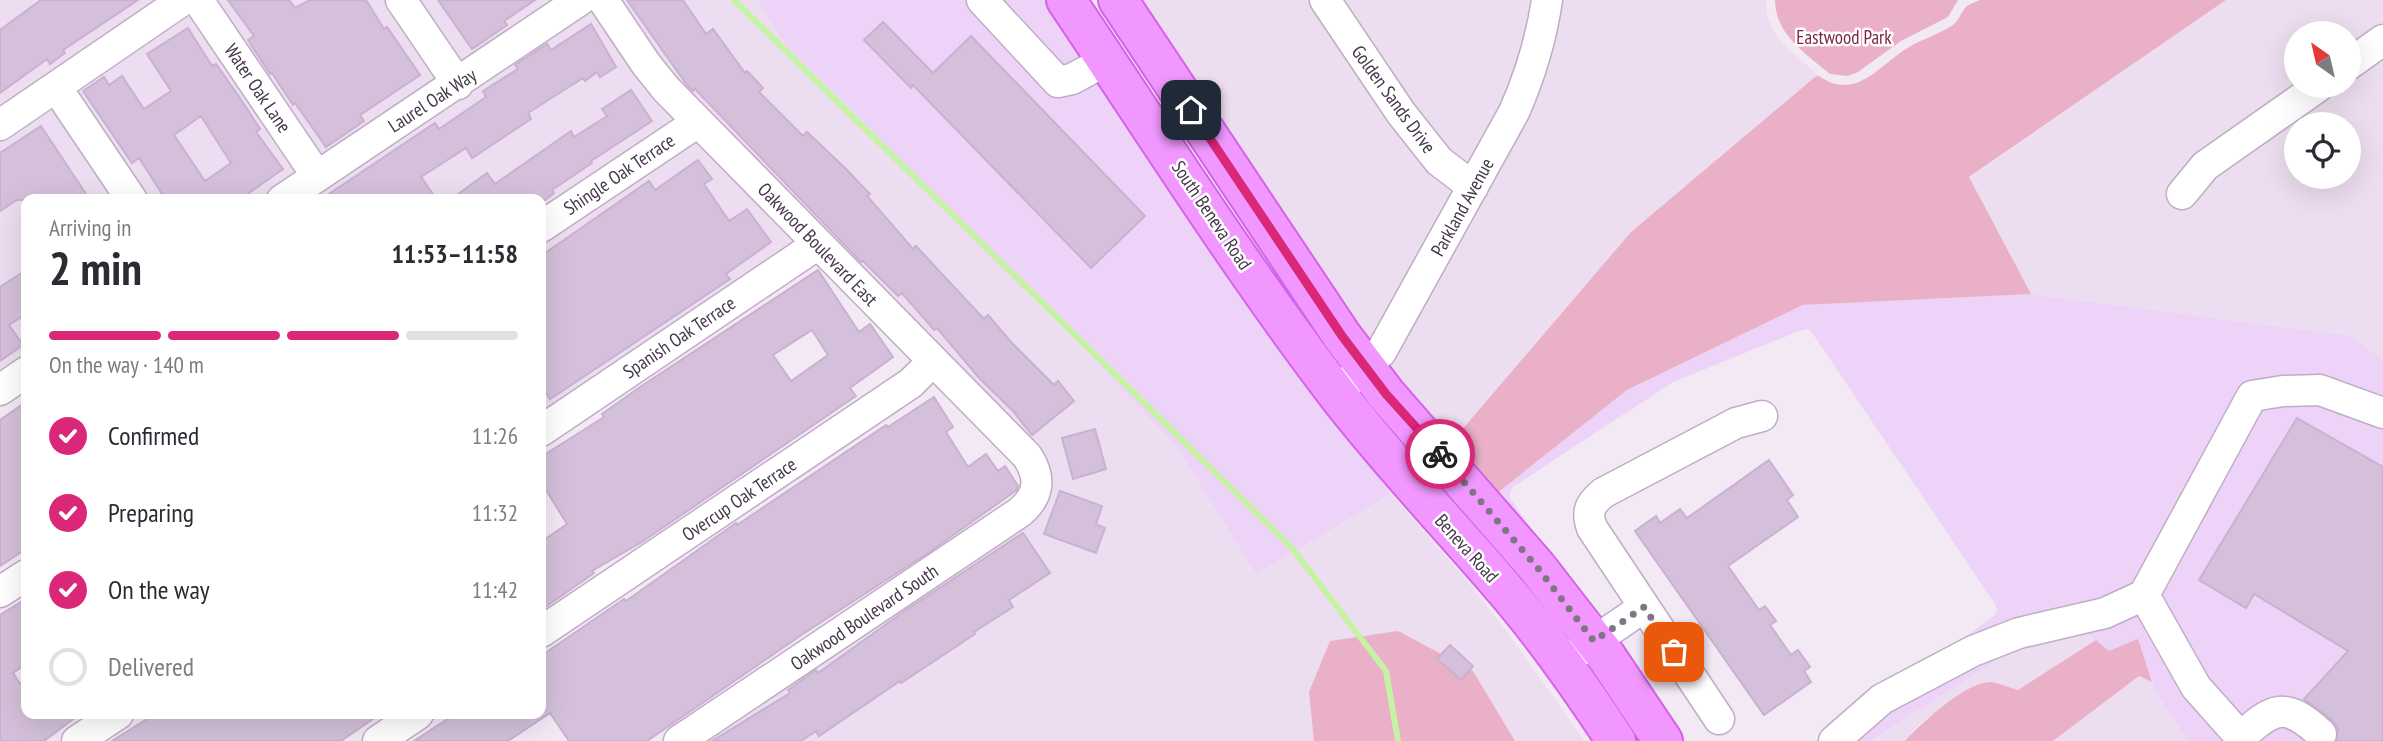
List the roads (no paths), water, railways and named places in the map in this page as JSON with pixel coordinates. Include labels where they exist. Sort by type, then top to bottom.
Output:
[{"type":"main road","name":"South Beneva Road","points":[[1066,0],[1273,306],[1312,359]]},
{"type":"main road","name":"South Beneva Road","points":[[1118,0],[1342,336]]},
{"type":"main road","name":"Beneva Road","points":[[1342,336],[1537,567],[1594,641],[1663,741]]},
{"type":"main road","name":"Beneva Road","points":[[1312,359],[1411,485],[1507,592],[1562,663],[1616,741]]},
{"type":"street","points":[[0,125],[183,0]]},
{"type":"street","name":"Water Oak Lane","points":[[198,0],[317,176]]},
{"type":"street","points":[[401,0],[458,84]]},
{"type":"street","name":"Laurel Oak Way","points":[[291,194],[580,0]]},
{"type":"street","name":"Oakwood Boulevard East","points":[[603,0],[656,78],[1027,456],[1037,474],[1037,483]]},
{"type":"street","points":[[982,0],[1058,82],[1072,79],[1107,60]]},
{"type":"street","name":"Golden Sands Drive","points":[[1325,0],[1401,113],[1439,161],[1473,187]]},
{"type":"street","name":"Parkland Avenue","points":[[1337,393],[1381,352],[1514,112],[1529,76],[1543,29],[1547,0]]},
{"type":"street","points":[[2361,56],[2383,40]]},
{"type":"street","points":[[56,87],[128,194]]},
{"type":"street","points":[[2182,194],[2205,166],[2302,98]]},
{"type":"street","name":"Shingle Oak Terrace","points":[[546,224],[698,122]]},
{"type":"street","name":"Spanish Oak Terrace","points":[[546,427],[818,244]]},
{"type":"street","name":"Overcup Oak Terrace","points":[[546,629],[911,383],[933,361]]},
{"type":"street","points":[[0,390],[21,375]]},
{"type":"street","points":[[1834,741],[1882,699],[1973,651],[2019,633],[2105,613],[2144,594],[2252,396],[2283,391],[2320,390],[2383,413]]},
{"type":"street","points":[[1719,719],[1592,527],[1588,515],[1590,506],[1602,493],[1735,423],[1762,416]]},
{"type":"street","name":"Oakwood Boulevard South","points":[[679,741],[1020,512],[1034,497],[1037,483]]},
{"type":"street","points":[[0,592],[21,578]]},
{"type":"street","points":[[2144,594],[2196,687],[2242,739],[2263,716],[2279,712],[2300,718],[2321,734]]},
{"type":"street","points":[[1562,663],[1644,607]]},
{"type":"street","points":[[77,741],[110,719]]},
{"type":"street","points":[[378,741],[411,719]]},
{"type":"waterway","points":[[734,0],[1292,548],[1386,671],[1398,741]]},
{"type":"park label","name":"Eastwood Park","points":[[1844,37]]}]
